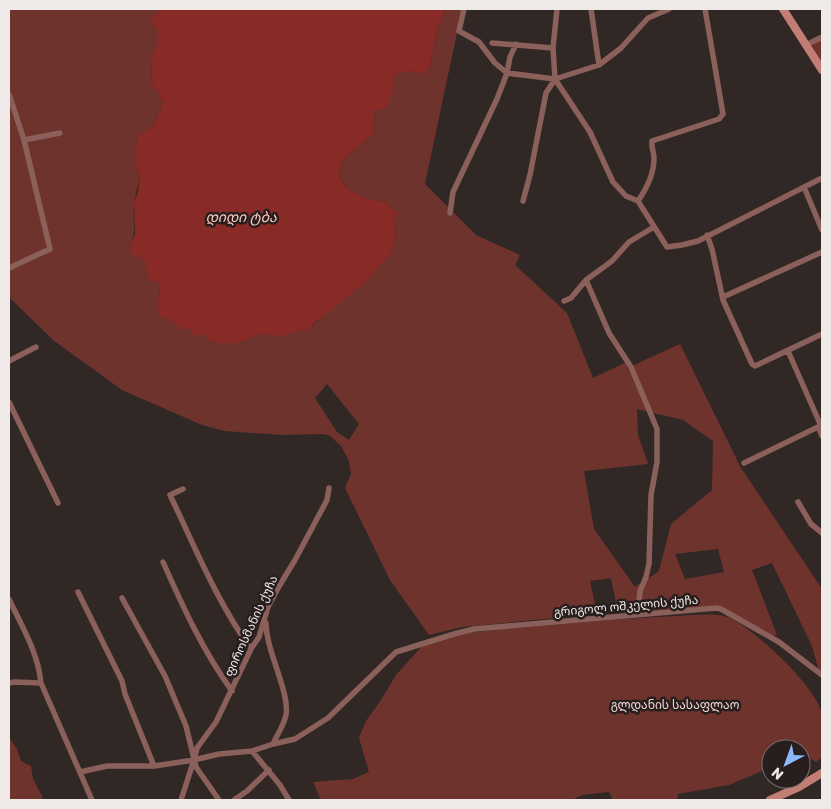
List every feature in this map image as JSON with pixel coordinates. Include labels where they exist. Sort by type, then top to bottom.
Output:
[{"type":"street","points":[[464,9],[459,31],[479,42],[495,62],[507,73],[555,78],[598,65],[621,48],[648,18],[670,9]]},
{"type":"street","points":[[557,9],[553,48],[555,78],[590,132],[613,182],[626,196],[638,201],[667,247],[682,246],[708,236],[822,178]]},
{"type":"street","points":[[591,9],[598,65]]},
{"type":"street","points":[[638,201],[648,187],[652,173],[654,158],[652,141],[719,119],[723,114],[705,9]]},
{"type":"street","points":[[782,9],[822,70]]},
{"type":"street","points":[[806,44],[822,37]]},
{"type":"street","points":[[492,42],[553,48]]},
{"type":"street","points":[[450,213],[453,192],[497,99],[516,44]]},
{"type":"street","points":[[523,201],[546,93],[555,78]]},
{"type":"street","points":[[9,94],[24,140],[50,249],[9,268]]},
{"type":"street","points":[[24,140],[60,133]]},
{"type":"street","points":[[804,187],[822,230]]},
{"type":"street","points":[[564,301],[571,298],[586,280],[612,261],[628,242],[654,227]]},
{"type":"street","points":[[708,236],[723,297],[752,364],[757,366],[822,334]]},
{"type":"street","points":[[723,297],[822,252]]},
{"type":"street","points":[[586,280],[609,333],[631,367],[657,429],[657,462],[651,495],[648,564],[646,577],[640,591],[638,614]]},
{"type":"street","points":[[9,361],[36,347]]},
{"type":"street","points":[[788,351],[821,426],[822,436]]},
{"type":"street","points":[[9,402],[58,503]]},
{"type":"street","points":[[744,463],[821,426]]},
{"type":"street","name":"ფიროსმანის ქუჩა","points":[[181,800],[197,748],[216,722],[232,691],[251,649],[259,637],[266,619],[268,607],[296,560],[327,500],[329,488]]},
{"type":"street","points":[[183,489],[170,495],[222,603],[236,629],[251,649]]},
{"type":"street","points":[[798,502],[810,524],[822,533]]},
{"type":"street","points":[[163,562],[188,617],[216,669],[232,691]]},
{"type":"street","points":[[78,592],[122,681],[125,694],[154,766]]},
{"type":"street","points":[[122,598],[165,676],[186,726],[196,767],[219,800]]},
{"type":"street","points":[[9,599],[33,647],[39,665],[41,683],[92,800]]},
{"type":"street","name":"გრიგოლ ოშკელის ქუჩა","points":[[80,772],[106,766],[154,766],[194,760],[228,753],[252,751],[295,739],[328,718],[396,652],[474,629],[638,614],[721,609],[779,642],[822,675]]},
{"type":"street","points":[[266,619],[266,636],[284,696],[286,713],[273,744]]},
{"type":"street","points":[[9,684],[15,682],[41,683]]},
{"type":"street","points":[[252,751],[269,770],[289,800]]},
{"type":"street","points":[[234,800],[247,791],[269,770]]},
{"type":"street","points":[[770,800],[799,787],[822,773]]},
{"type":"green space","points":[[9,9],[159,9],[150,22],[157,30],[157,45],[151,54],[152,84],[163,102],[154,125],[137,137],[134,167],[140,172],[134,205],[134,234],[130,245],[139,256],[145,259],[146,269],[158,282],[160,293],[157,303],[159,316],[168,318],[200,333],[245,341],[260,334],[270,333],[281,336],[299,329],[307,331],[391,253],[396,235],[392,209],[387,202],[367,199],[349,189],[339,179],[342,161],[373,134],[375,109],[393,85],[393,76],[409,71],[422,74],[429,69],[438,28],[446,9],[462,9],[425,184],[476,235],[520,255],[515,265],[567,313],[593,378],[625,363],[629,370],[634,365],[680,344],[741,468],[822,589],[822,672],[818,668],[812,646],[772,563],[752,570],[777,635],[772,636],[723,607],[618,613],[611,578],[590,581],[597,614],[462,627],[429,635],[390,580],[345,488],[351,474],[349,461],[341,446],[329,435],[283,435],[225,431],[202,425],[122,390],[53,340],[9,297]],"holes":[[[327,384],[359,424],[349,440],[337,432],[315,398]],[[637,409],[683,420],[713,441],[712,490],[671,524],[659,571],[635,587],[594,529],[584,471],[648,464],[638,435]],[[718,549],[724,572],[685,579],[675,554]]]},
{"type":"green space","points":[[822,39],[822,64],[810,43]]},
{"type":"green space","name":"გლდანის სასაფლაო","points":[[716,615],[725,616],[741,624],[769,646],[797,674],[817,702],[823,719],[822,757],[816,762],[811,759],[811,739],[761,739],[761,771],[729,785],[678,794],[677,800],[613,800],[609,792],[582,795],[572,800],[321,800],[313,782],[353,779],[369,772],[359,738],[366,721],[396,675],[424,644],[469,633],[622,619]]},
{"type":"green space","points":[[9,737],[17,749],[21,761],[31,766],[33,779],[42,796],[42,800],[9,800]]},
{"type":"water","name":"დიდი ტბა","points":[[159,9],[446,9],[438,28],[429,69],[422,74],[409,71],[394,76],[392,96],[386,109],[375,109],[373,134],[342,161],[339,179],[349,189],[367,199],[387,202],[392,209],[399,212],[394,221],[396,235],[391,253],[362,285],[307,331],[299,330],[279,336],[262,334],[241,342],[228,344],[211,340],[200,333],[195,336],[188,328],[181,331],[172,321],[159,316],[157,303],[160,293],[158,282],[150,281],[145,260],[131,254],[130,245],[135,235],[134,203],[138,191],[140,173],[134,167],[137,137],[154,125],[163,102],[152,84],[151,54],[157,45],[157,30],[150,22]]}]
